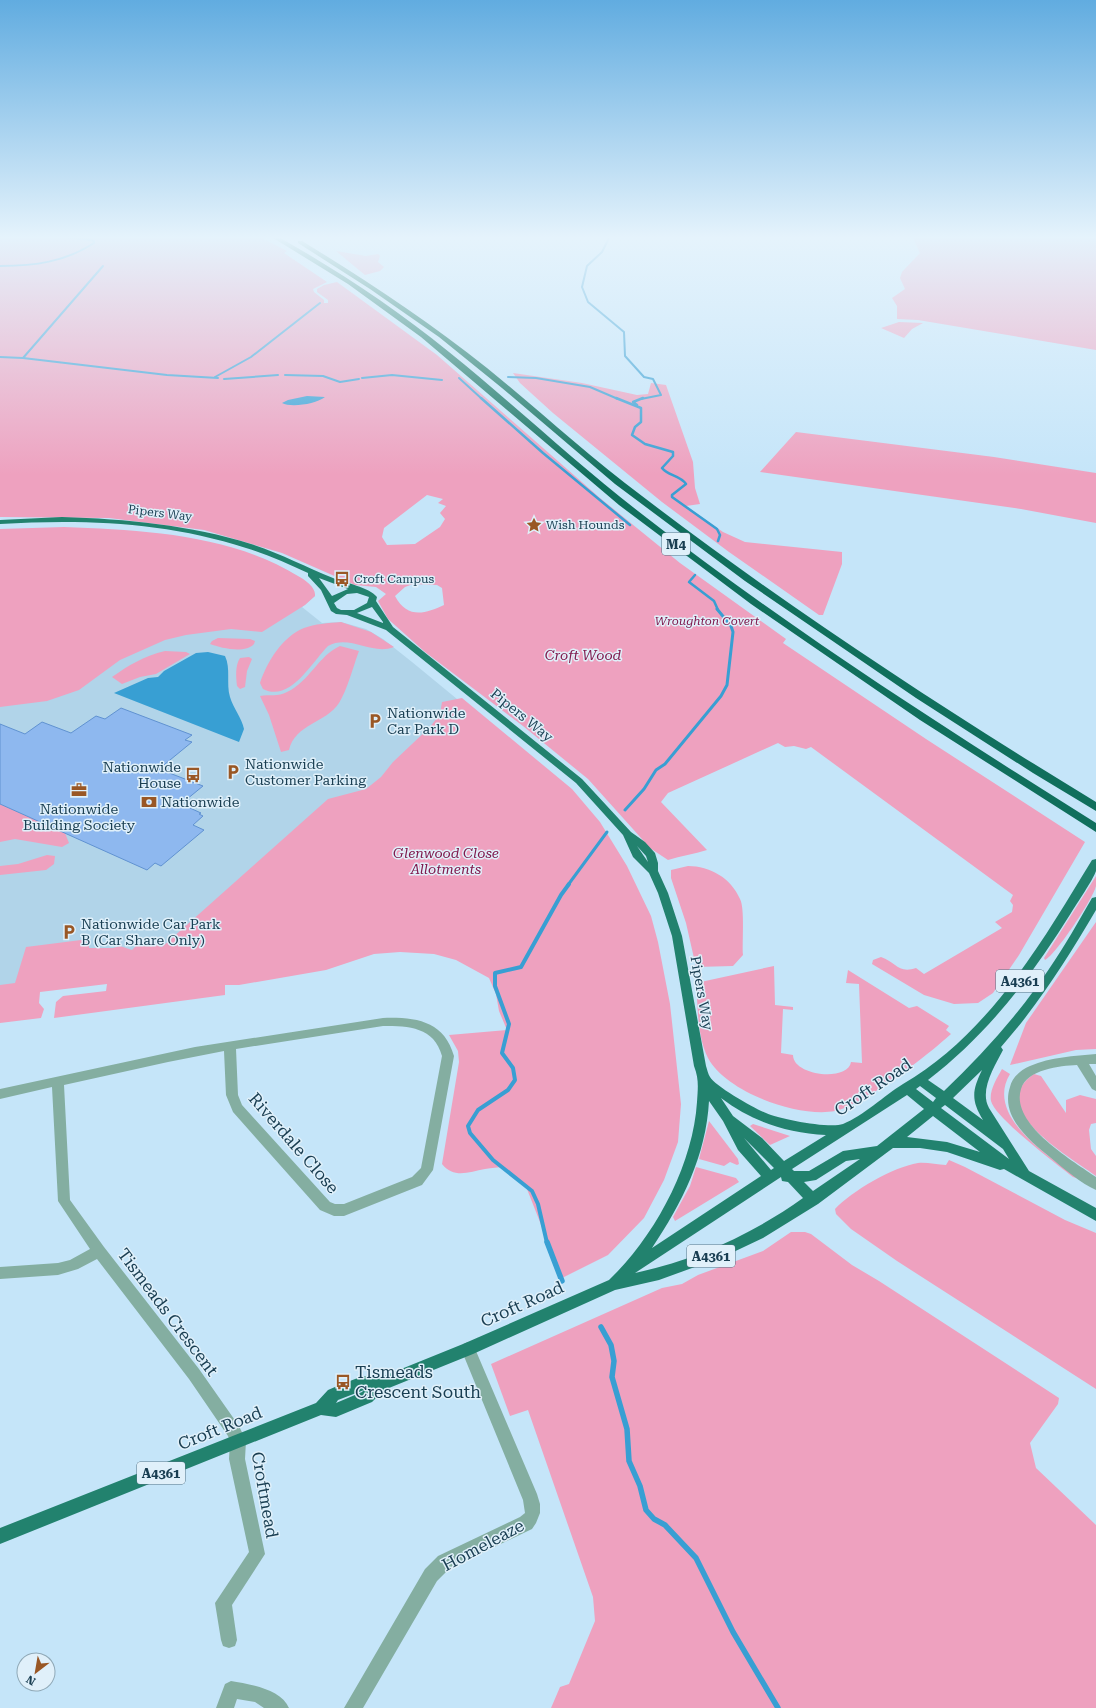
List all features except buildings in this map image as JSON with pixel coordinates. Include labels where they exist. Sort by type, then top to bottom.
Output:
[{"type":"highway","name":"M4","points":[[398,316],[471,373],[611,494],[758,604],[839,661],[1096,828]]},
{"type":"highway","name":"M4","points":[[412,316],[441,336],[494,378],[617,482],[755,584],[857,654],[976,732],[1096,807]]},
{"type":"main road","name":"Pipers Way","points":[[0,522],[91,520],[176,528],[215,536],[249,546],[309,572],[358,590]]},
{"type":"main road","name":"Pipers Way","points":[[309,572],[325,589],[330,602]]},
{"type":"main road","points":[[358,590],[370,593],[373,597],[372,602],[357,611],[346,612],[336,610],[332,607],[330,602],[339,595],[358,590]]},
{"type":"main road","name":"Pipers Way","points":[[372,602],[387,622],[389,628]]},
{"type":"main road","name":"Pipers Way","points":[[346,612],[389,628],[566,770],[592,794],[628,834],[630,843],[642,864],[653,871],[663,893],[675,931],[700,1066],[704,1080],[710,1093],[727,1117],[742,1146],[770,1178]]},
{"type":"main road","name":"Croft Road","points":[[788,1172],[843,1130],[919,1079],[970,1037],[1001,1004],[1023,977],[1048,941],[1096,862]]},
{"type":"main road","name":"Croft Road","points":[[0,1536],[321,1408],[336,1410],[368,1397],[379,1385],[468,1349],[614,1284],[659,1274],[720,1252],[758,1234],[813,1200],[892,1143],[933,1109],[981,1063],[1001,1040],[1053,972],[1096,901]]},
{"type":"main road","points":[[1001,1040],[985,1077],[979,1098],[982,1106],[1026,1177]]},
{"type":"main road","points":[[919,1079],[1007,1145]]},
{"type":"main road","points":[[704,1080],[746,1109],[765,1118],[800,1128],[843,1130]]},
{"type":"main road","points":[[632,1267],[670,1209],[686,1176],[700,1132],[704,1080]]},
{"type":"main road","points":[[906,1088],[985,1149],[1026,1177],[1096,1215]]},
{"type":"main road","name":"Pipers Way","points":[[727,1117],[758,1142],[813,1200]]},
{"type":"main road","points":[[892,1143],[924,1141],[958,1149],[1026,1177]]},
{"type":"main road","points":[[770,1178],[788,1172],[812,1176],[843,1156],[881,1151]]},
{"type":"main road","name":"Croft Road","points":[[614,1284],[632,1267],[770,1178]]},
{"type":"street","name":"Riverdale Close","points":[[0,1094],[230,1046],[383,1022],[401,1021],[418,1023],[439,1035],[444,1042],[448,1056],[427,1170],[423,1176],[412,1184],[344,1210],[334,1210],[325,1206],[237,1108],[232,1095],[230,1046]]},
{"type":"street","points":[[1096,1059],[1047,1064],[1022,1077],[1013,1090],[1013,1104],[1018,1115],[1033,1135],[1096,1184]]},
{"type":"street","points":[[1080,1060],[1096,1086]]},
{"type":"street","points":[[58,1082],[64,1201],[100,1251]]},
{"type":"street","name":"Tismeads Crescent","points":[[0,1273],[58,1269],[73,1265],[100,1251],[229,1422],[238,1441]]},
{"type":"street","name":"Homeleaze","points":[[353,1708],[428,1580],[438,1567],[444,1562],[526,1523],[533,1515],[534,1509],[531,1500],[468,1349]]},
{"type":"street","name":"Croftmead","points":[[230,1640],[222,1603],[257,1554],[237,1459],[238,1441]]},
{"type":"street","points":[[225,1708],[231,1690],[258,1694],[280,1708]]},
{"type":"shaded area","name":"Croft Campus","points":[[262,558],[289,571],[312,587],[315,596],[302,607],[322,623],[341,622],[366,629],[383,639],[457,699],[460,709],[458,715],[166,960],[0,997],[0,689]]},
{"type":"green space","name":"Croft Wood","points":[[0,316],[383,316],[437,355],[600,498],[680,563],[786,639],[783,643],[926,739],[1085,842],[1019,955],[993,993],[978,1003],[954,1004],[924,995],[872,964],[873,960],[881,957],[897,967],[905,970],[916,968],[924,974],[1002,928],[995,922],[1012,912],[1013,905],[1010,901],[1013,895],[811,747],[806,749],[794,746],[785,747],[778,743],[668,793],[661,802],[707,850],[668,860],[650,848],[588,779],[523,726],[425,652],[388,619],[378,601],[386,594],[376,587],[355,585],[282,553],[204,530],[109,518],[0,517]],"holes":[[[427,495],[443,499],[438,503],[446,506],[440,513],[445,519],[440,527],[415,544],[387,545],[382,537],[384,528]],[[413,584],[437,585],[442,588],[444,605],[430,611],[411,611],[405,608],[395,596],[405,587]]]},
{"type":"green space","points":[[897,316],[1096,316],[1096,350],[918,320],[897,319]]},
{"type":"green space","points":[[899,322],[923,323],[912,329],[904,338],[881,328]]},
{"type":"green space","points":[[513,373],[582,383],[637,395],[648,394],[651,383],[666,385],[693,462],[695,488],[700,504],[686,506],[723,532],[745,542],[842,552],[842,564],[823,615],[819,615],[729,552],[662,502],[553,413],[520,383]]},
{"type":"green space","points":[[796,432],[994,457],[1096,473],[1096,523],[1021,509],[760,472]]},
{"type":"green space","points":[[64,527],[154,533],[215,543],[244,551],[272,562],[307,582],[314,590],[315,596],[305,605],[262,632],[231,629],[186,635],[165,640],[120,660],[79,690],[47,701],[0,707],[0,529]]},
{"type":"green space","points":[[341,622],[371,632],[394,647],[378,649],[353,643],[336,643],[328,646],[300,679],[291,686],[273,692],[263,689],[260,683],[271,659],[289,637],[304,628]]},
{"type":"green space","points":[[218,638],[250,639],[255,641],[254,644],[245,649],[233,649],[210,644]]},
{"type":"green space","points":[[340,646],[359,651],[348,685],[342,698],[327,715],[298,734],[292,741],[289,750],[281,752],[269,715],[260,696],[280,694],[295,688],[326,656]]},
{"type":"green space","points":[[165,651],[186,652],[190,654],[156,674],[140,677],[122,684],[112,677],[137,661],[150,655]]},
{"type":"green space","points":[[249,657],[252,659],[247,671],[245,687],[240,689],[237,686],[237,664],[240,658]]},
{"type":"green space","name":"Glenwood Close Allotments","points":[[462,698],[572,789],[600,822],[627,866],[651,916],[658,942],[670,1004],[681,1104],[678,1142],[664,1180],[644,1218],[608,1255],[562,1278],[525,1184],[504,1167],[468,1173],[457,1173],[447,1169],[442,1164],[459,1062],[458,1051],[449,1035],[507,1030],[499,1011],[496,994],[489,978],[456,960],[434,954],[400,952],[374,954],[326,970],[239,985],[225,985],[225,995],[54,1018],[56,1002],[63,996],[106,991],[107,984],[40,992],[39,1003],[44,1009],[41,1018],[0,1023],[0,985],[15,983],[26,947],[89,939],[89,948],[113,948],[120,946],[132,950],[142,940],[162,947],[328,799],[366,789],[381,777],[393,762],[430,727],[440,714],[442,702]]},
{"type":"green space","points":[[0,804],[65,833],[69,843],[62,847],[15,839],[0,842]]},
{"type":"green space","points":[[47,855],[55,856],[54,864],[46,870],[0,875],[0,866],[18,864]]},
{"type":"green space","points":[[688,866],[704,868],[725,879],[736,892],[742,903],[743,955],[733,966],[696,967],[686,923],[671,878],[671,870]]},
{"type":"green space","points":[[1096,876],[1096,886],[1081,914],[1057,948],[1045,960],[1044,958]]},
{"type":"green space","points":[[1096,922],[1096,1049],[1076,1050],[1010,1065],[1026,1023]]},
{"type":"green space","points":[[774,966],[775,1005],[793,1007],[793,1010],[783,1009],[781,1053],[793,1055],[795,1062],[802,1068],[811,1072],[831,1074],[841,1072],[848,1068],[851,1062],[862,1063],[859,984],[846,983],[848,970],[909,1008],[917,1006],[949,1026],[946,1030],[951,1034],[927,1054],[878,1090],[847,1107],[835,1111],[820,1112],[783,1106],[764,1100],[746,1092],[730,1082],[717,1070],[708,1058],[704,1049],[700,1031],[696,983]]},
{"type":"green space","points":[[1002,1069],[1010,1074],[1004,1090],[1006,1105],[1013,1120],[1024,1134],[1038,1147],[1079,1179],[1073,1177],[1028,1141],[995,1109],[991,1101],[991,1093]]},
{"type":"green space","points":[[1034,1074],[1041,1076],[1066,1113],[1066,1100],[1080,1095],[1096,1099],[1096,1123],[1091,1124],[1089,1130],[1091,1149],[1096,1156],[1096,1176],[1068,1157],[1036,1131],[1024,1116],[1019,1102],[1021,1087]]},
{"type":"green space","points":[[709,1121],[738,1159],[739,1164],[737,1165],[730,1162],[724,1166],[699,1159]]},
{"type":"green space","points":[[753,1124],[790,1136],[770,1145],[750,1126]]},
{"type":"green space","points":[[949,1160],[1065,1220],[1096,1233],[1096,1389],[897,1261],[851,1229],[836,1214],[835,1209],[842,1202],[862,1188],[897,1169],[918,1163],[946,1165]]},
{"type":"green space","points":[[696,1167],[736,1178],[739,1182],[675,1221],[673,1217],[690,1186]]},
{"type":"green space","points":[[791,1232],[805,1232],[811,1234],[852,1265],[1059,1398],[1058,1404],[1030,1443],[1036,1468],[1096,1525],[1096,1708],[551,1708],[560,1687],[569,1684],[595,1621],[593,1597],[528,1410],[510,1416],[491,1364],[662,1288],[682,1284],[698,1275],[763,1251]]},
{"type":"water","points":[[307,396],[325,397],[316,402],[297,405],[282,403],[288,400]]},
{"type":"water","points":[[208,652],[225,656],[227,661],[230,697],[244,729],[239,742],[114,693],[148,678],[158,677],[164,671],[196,653]]},
{"type":"waterway","points":[[23,358],[60,316]]},
{"type":"waterway","points":[[215,377],[251,357],[304,316]]},
{"type":"waterway","points":[[604,316],[624,332],[625,356],[644,377],[653,379],[661,395],[641,399]]},
{"type":"waterway","points":[[0,357],[23,358]]},
{"type":"waterway","points":[[23,358],[167,375],[218,378]]},
{"type":"waterway","points":[[224,379],[278,375]]},
{"type":"waterway","points":[[285,375],[323,376],[340,382],[359,379]]},
{"type":"waterway","points":[[362,378],[392,375],[442,380]]},
{"type":"waterway","points":[[508,377],[536,378],[590,387],[618,399]]},
{"type":"waterway","points":[[459,378],[482,399]]},
{"type":"waterway","points":[[481,398],[543,453],[630,525]]},
{"type":"waterway","points":[[616,398],[641,408],[641,422],[635,427],[632,435],[645,444],[673,452],[673,456],[662,468],[667,473],[681,479],[686,484],[672,495],[672,497],[717,529],[720,535],[718,541]]},
{"type":"waterway","points":[[637,405],[633,402],[643,398]]},
{"type":"waterway","points":[[695,575],[689,582],[714,601],[718,610]]},
{"type":"waterway","points":[[625,810],[644,789],[656,770],[665,764],[721,696],[727,685],[733,632],[731,626],[717,609]]},
{"type":"waterway","points":[[568,885],[607,832]]},
{"type":"waterway","points":[[547,1243],[538,1204],[532,1191],[493,1160],[470,1133],[468,1126],[478,1110],[508,1090],[515,1080],[513,1068],[502,1053],[509,1024],[495,986],[495,973],[521,967],[561,895],[569,884]]},
{"type":"waterway","points":[[547,1242],[562,1281]]},
{"type":"waterway","points":[[601,1327],[611,1345],[614,1361],[612,1377],[627,1429],[629,1461],[640,1486],[646,1510],[654,1519],[665,1525],[696,1558],[733,1632],[778,1708]]},
{"type":"place","name":"Wish Hounds","points":[[534,525]]},
{"type":"place","name":"Croft Campus","points":[[342,579]]},
{"type":"place","name":"Nationwide Car Park D","points":[[375,721]]},
{"type":"place","name":"Nationwide Customer Parking","points":[[233,772]]},
{"type":"place","name":"Nationwide House","points":[[193,775]]},
{"type":"place","name":"Nationwide Building Society","points":[[79,790]]},
{"type":"place","name":"Nationwide","points":[[149,802]]},
{"type":"place","name":"Nationwide Car Park B (Car Share Only)","points":[[69,932]]},
{"type":"place","name":"Tismeads Crescent South","points":[[343,1382]]},
{"type":"park label","name":"Wroughton Covert","points":[[707,621]]}]
